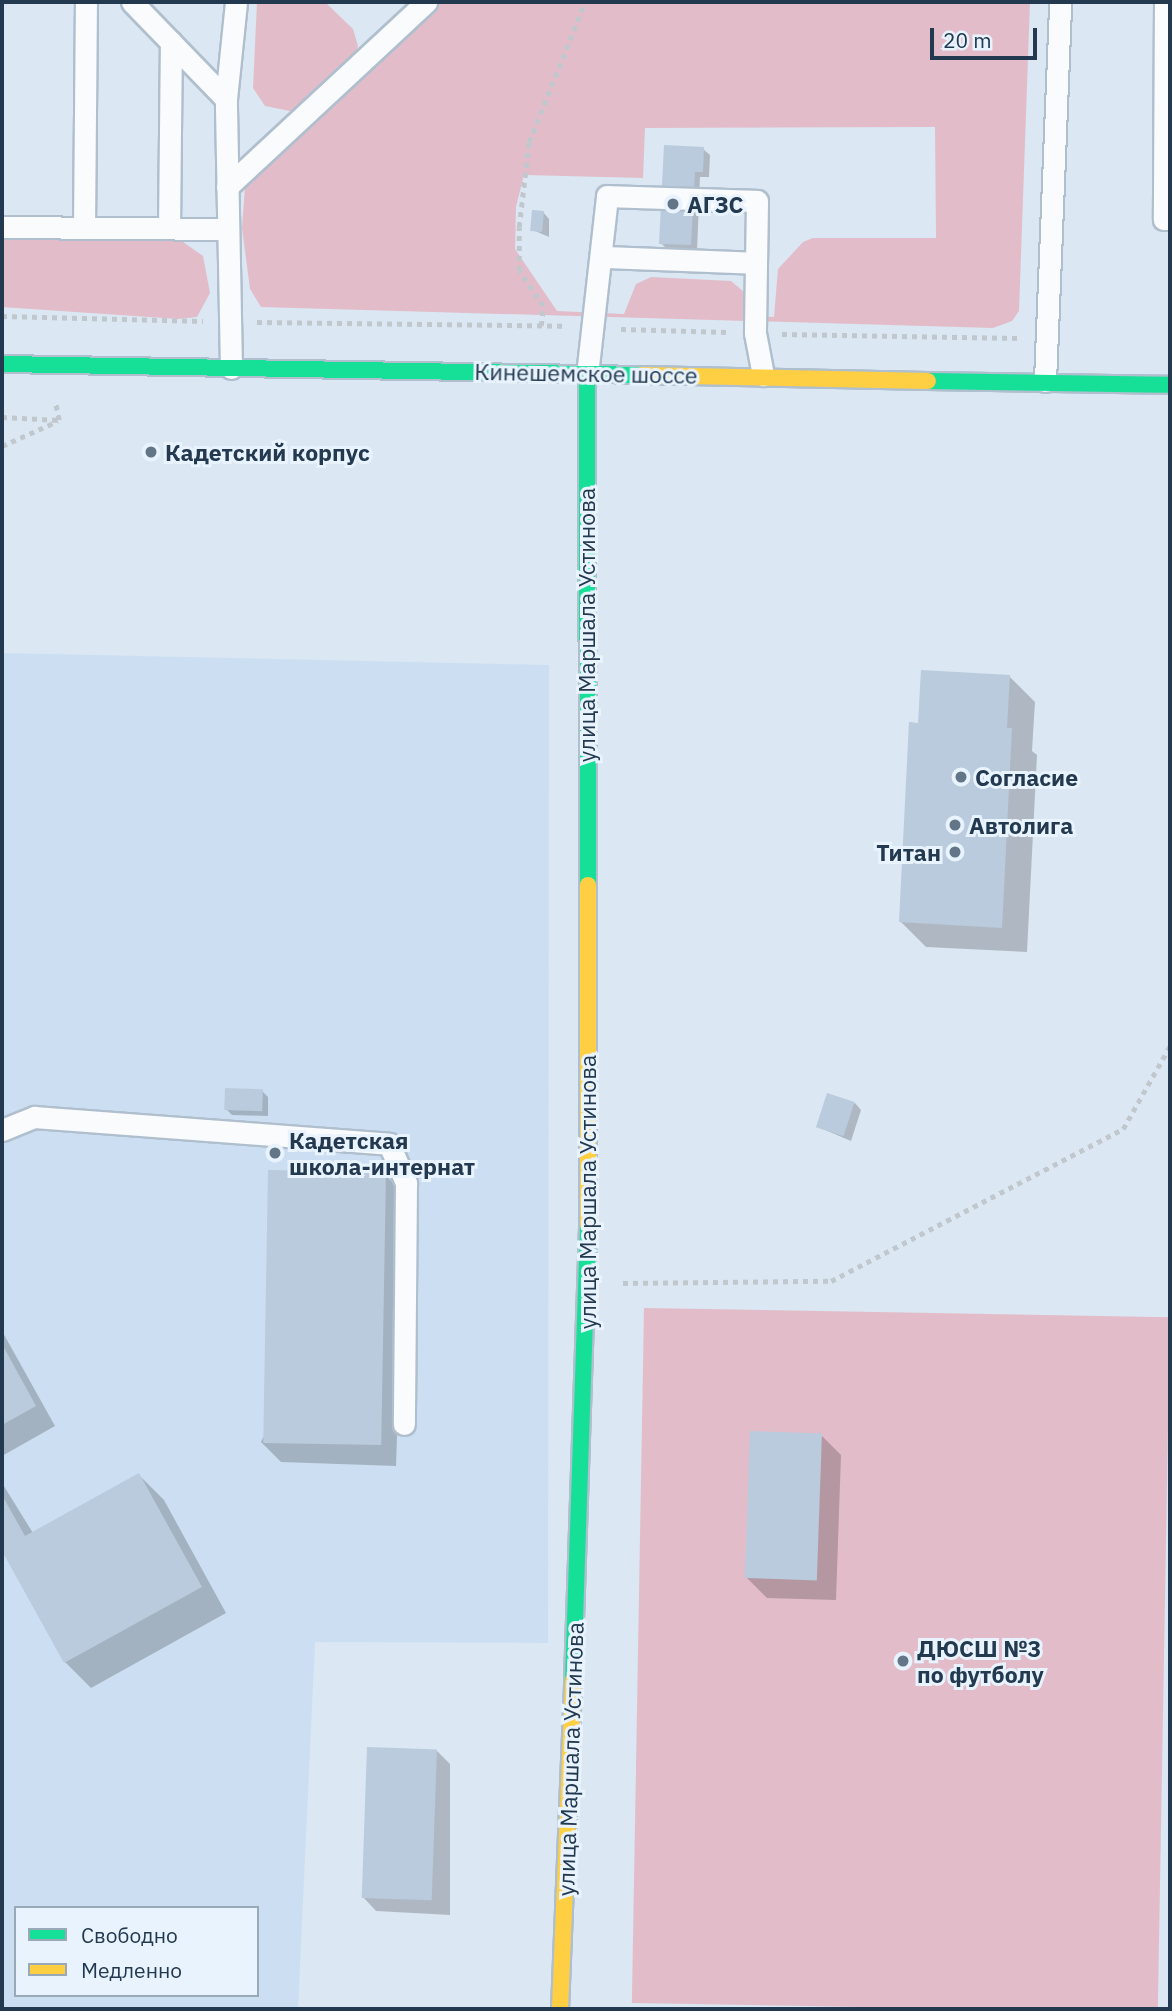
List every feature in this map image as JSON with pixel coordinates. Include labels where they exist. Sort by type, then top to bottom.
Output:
[{"type":"street","name":"Кинешемское шоссе","points":[[2,364],[587,375],[763,374],[1170,385]]},
{"type":"street","name":"улица Маршала Устинова","points":[[560,2009],[587,1284],[587,375]]},
{"type":"lane","points":[[84,228],[86,2]]},
{"type":"lane","points":[[132,2],[226,99]]},
{"type":"lane","points":[[231,368],[226,99],[236,2]]},
{"type":"lane","points":[[227,187],[426,2]]},
{"type":"lane","points":[[1045,381],[1060,2]]},
{"type":"lane","points":[[1165,2],[1164,219],[1170,219]]},
{"type":"lane","points":[[169,228],[171,42]]},
{"type":"lane","points":[[587,375],[603,257],[607,196],[757,201],[755,333],[763,374]]},
{"type":"lane","points":[[2,227],[227,229]]},
{"type":"lane","points":[[603,257],[756,263]]},
{"type":"lane","points":[[2,1130],[34,1117],[389,1144],[405,1183],[404,1424]]},
{"type":"path","points":[[541,326],[543,306],[519,271],[519,227],[529,142],[585,2]]},
{"type":"path","points":[[2,316],[1047,339]]},
{"type":"path","points":[[2,446],[59,420]]},
{"type":"path","points":[[587,1284],[831,1281],[1124,1129],[1170,1046]]},
{"type":"shaded area","points":[[257,2],[325,2],[353,29],[358,46],[353,61],[295,112],[265,106],[253,88]]},
{"type":"shaded area","points":[[436,2],[1030,2],[1019,311],[1012,321],[993,328],[261,307],[250,289],[242,228],[245,187],[255,169]],"holes":[[[935,127],[936,238],[813,238],[803,242],[778,269],[774,317],[749,316],[750,297],[731,281],[651,277],[636,284],[624,314],[557,311],[515,249],[516,207],[524,175],[643,178],[645,128]]]},
{"type":"shaded area","points":[[2,234],[176,237],[203,256],[210,293],[197,317],[178,319],[2,307]]},
{"type":"shaded area","name":"Кадетская школа-интернат","points":[[2,653],[549,665],[548,1643],[315,1642],[298,2009],[2,2009]]},
{"type":"shaded area","name":"ДЮСШ №3 по футболу","points":[[644,1308],[1170,1317],[1158,2009],[632,2003]]},
{"type":"building","points":[[664,145],[704,147],[703,172],[695,172],[691,245],[659,244]]},
{"type":"building","points":[[532,210],[544,211],[542,232],[530,231]]},
{"type":"building","name":"Автолига","points":[[921,670],[1010,675],[1007,728],[1012,728],[1002,928],[899,922],[909,722],[918,723]]},
{"type":"building","points":[[225,1088],[263,1089],[262,1111],[224,1110]]},
{"type":"building","points":[[827,1093],[855,1102],[843,1136],[816,1127]]},
{"type":"building","points":[[268,1170],[386,1172],[381,1445],[263,1443]]},
{"type":"building","points":[[2,1344],[36,1406],[2,1425]]},
{"type":"building","points":[[750,1431],[822,1434],[817,1580],[745,1578]]},
{"type":"building","points":[[139,1473],[202,1587],[64,1663],[2,1551],[2,1495],[25,1536]]},
{"type":"building","points":[[367,1747],[437,1749],[432,1900],[362,1898]]},
{"type":"traffic: fast","points":[[2,364],[642,375]]},
{"type":"traffic: fast","points":[[587,375],[588,885]]},
{"type":"traffic: fast","points":[[928,381],[1170,385]]},
{"type":"traffic: fast","points":[[573,1680],[588,1225]]},
{"type":"traffic: slow","points":[[642,375],[928,381]]},
{"type":"traffic: slow","points":[[588,885],[588,1225]]},
{"type":"traffic: slow","points":[[560,2009],[573,1680]]},
{"type":"place","name":"АГЗС","points":[[673,204]]},
{"type":"place","name":"Кадетский корпус","points":[[151,452]]},
{"type":"place","name":"Согласие","points":[[961,777]]},
{"type":"place","name":"Автолига","points":[[955,825]]},
{"type":"place","name":"Титан","points":[[955,852]]},
{"type":"place","name":"Кадетская школа-интернат","points":[[275,1153]]},
{"type":"place","name":"ДЮСШ №3 по футболу","points":[[903,1661]]}]
